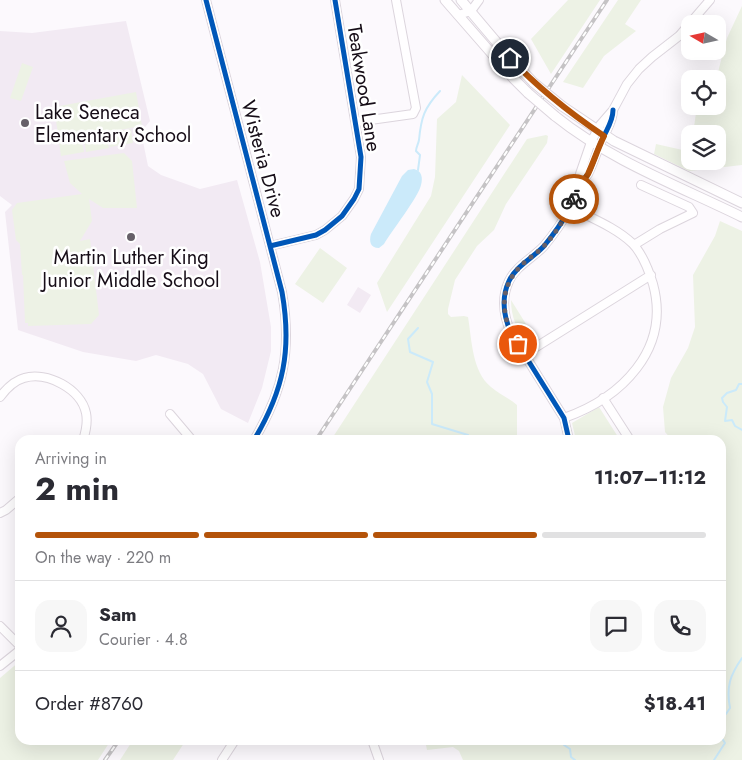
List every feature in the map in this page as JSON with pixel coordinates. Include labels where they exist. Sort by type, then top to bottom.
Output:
[{"type":"main road","points":[[446,0],[513,78],[556,116],[595,144],[637,167],[742,217]]},
{"type":"main road","points":[[463,1],[510,58],[534,83],[562,106],[600,133],[742,204]]},
{"type":"street","name":"Wisteria Drive","points":[[206,0],[282,292],[287,318],[285,364],[278,393],[272,409],[257,435]]},
{"type":"street","name":"Teakwood Lane","points":[[270,246],[316,235],[325,230],[342,216],[354,199],[358,189],[361,157],[335,0]]},
{"type":"street","points":[[356,122],[413,114],[416,108],[396,0]]},
{"type":"street","points":[[458,15],[471,11],[479,0]]},
{"type":"street","points":[[568,435],[564,418],[506,322],[504,311],[505,294],[509,280],[518,268],[543,247],[558,228],[579,186],[580,174],[600,133],[613,120],[613,110],[628,84],[639,69],[679,36],[710,0]]},
{"type":"street","points":[[458,15],[463,1]]},
{"type":"street","points":[[634,245],[660,229],[693,213],[689,207],[641,185]]},
{"type":"street","points":[[564,418],[577,414],[630,378],[648,350],[654,335],[657,314],[656,295],[651,275],[634,245],[618,232],[570,207]]},
{"type":"street","points":[[525,354],[651,275]]},
{"type":"street","points":[[0,397],[7,388],[18,380],[43,377],[57,382],[72,391],[83,404],[87,428],[85,435]]},
{"type":"street","points":[[603,398],[627,435]]},
{"type":"street","points":[[170,414],[188,435]]},
{"type":"street","points":[[0,513],[15,502]]},
{"type":"street","points":[[0,626],[15,641]]},
{"type":"street","points":[[0,666],[15,654]]},
{"type":"street","points":[[222,760],[232,745]]},
{"type":"street","points":[[374,745],[379,760]]},
{"type":"shaded area","points":[[568,0],[600,0],[551,74],[531,39]]},
{"type":"shaded area","points":[[618,0],[641,0],[625,24],[636,31],[604,56],[583,88],[563,82]]},
{"type":"shaded area","points":[[742,6],[742,165],[726,167],[726,125],[694,125],[696,115],[726,115],[726,70],[719,70],[721,60],[726,60],[727,38]]},
{"type":"shaded area","name":"Martin Luther King Junior Middle School","points":[[126,21],[150,121],[141,132],[148,166],[161,175],[200,189],[237,180],[260,262],[271,327],[271,351],[262,388],[248,423],[221,409],[203,374],[188,364],[156,355],[136,361],[83,352],[18,330],[5,212],[12,205],[0,196],[0,31],[32,33]]},
{"type":"shaded area","points":[[22,63],[33,67],[21,101],[10,98]]},
{"type":"shaded area","points":[[462,75],[510,125],[387,312],[377,283],[431,196],[435,177],[437,119],[456,102]]},
{"type":"shaded area","points":[[136,92],[142,126],[59,141],[54,107]]},
{"type":"shaded area","points":[[131,129],[133,143],[110,147],[108,133]]},
{"type":"shaded area","points":[[106,134],[109,148],[86,152],[84,138]]},
{"type":"shaded area","points":[[548,136],[547,143],[506,204],[494,230],[477,246],[455,280],[448,309],[448,314],[451,317],[468,317],[474,355],[480,373],[494,389],[517,405],[517,435],[334,435],[527,139]]},
{"type":"shaded area","points":[[81,138],[84,152],[61,156],[59,142]]},
{"type":"shaded area","points":[[656,144],[681,150],[681,167],[654,154]]},
{"type":"shaded area","points":[[124,153],[132,161],[137,208],[103,208],[89,199],[92,221],[80,241],[90,239],[99,315],[91,324],[28,326],[28,323],[25,323],[20,244],[16,240],[12,210],[17,203],[82,194],[70,183],[64,161]]},
{"type":"shaded area","points":[[720,221],[742,231],[742,760],[463,760],[459,751],[453,747],[427,750],[426,745],[726,745],[726,435],[668,435],[665,432],[663,407],[671,378],[688,348],[695,327],[693,275],[715,236]]},
{"type":"shaded area","points":[[320,248],[347,268],[323,303],[295,284]]},
{"type":"shaded area","points":[[358,287],[371,295],[360,313],[347,305]]},
{"type":"shaded area","points":[[511,300],[536,340],[529,344],[526,343],[515,323]]},
{"type":"shaded area","points":[[599,407],[617,435],[575,435],[572,423]]},
{"type":"shaded area","points":[[15,665],[15,745],[108,745],[98,760],[0,760],[0,678]]},
{"type":"shaded area","points":[[130,745],[183,745],[173,760],[120,760]]},
{"type":"water","points":[[414,169],[419,171],[422,177],[419,190],[384,244],[379,248],[374,247],[370,242],[371,234],[402,176],[408,170]]},
{"type":"waterway","points":[[418,170],[420,155],[416,150],[422,119],[430,103],[440,91]]},
{"type":"waterway","points":[[418,328],[408,339],[410,352],[433,362],[427,382],[432,394],[432,424],[468,435]]},
{"type":"waterway","points":[[742,384],[739,384],[736,390],[727,393],[722,398],[727,407],[725,421],[732,420],[735,426],[742,430]]},
{"type":"waterway","points":[[726,714],[730,708],[728,694],[730,682],[734,670],[742,658]]},
{"type":"waterway","points":[[564,745],[570,749],[571,757],[575,760]]},
{"type":"waterway","points":[[714,760],[724,745]]},
{"type":"railway","points":[[319,435],[607,0]]},
{"type":"railway","points":[[105,760],[116,745]]},
{"type":"cycle path","points":[[206,0],[282,292],[285,313],[286,332],[283,369],[272,404],[257,435]]},
{"type":"cycle path","points":[[270,246],[316,235],[325,230],[342,216],[359,189],[361,157],[335,0]]},
{"type":"cycle path","points":[[568,435],[564,418],[511,333],[505,314],[504,301],[512,276],[520,266],[544,246],[570,208],[581,183],[590,170],[611,121],[613,110]]},
{"type":"way so far","points":[[518,344],[506,322],[504,311],[505,294],[509,280],[518,268],[543,247],[558,228],[574,199]]},
{"type":"place","name":"Lake Seneca Elementary School","points":[[25,123]]},
{"type":"place","name":"Martin Luther King Junior Middle School","points":[[131,237]]},
{"type":"route","points":[[510,58],[534,83],[576,117],[604,136],[598,154],[587,176],[579,186],[574,199]]}]
